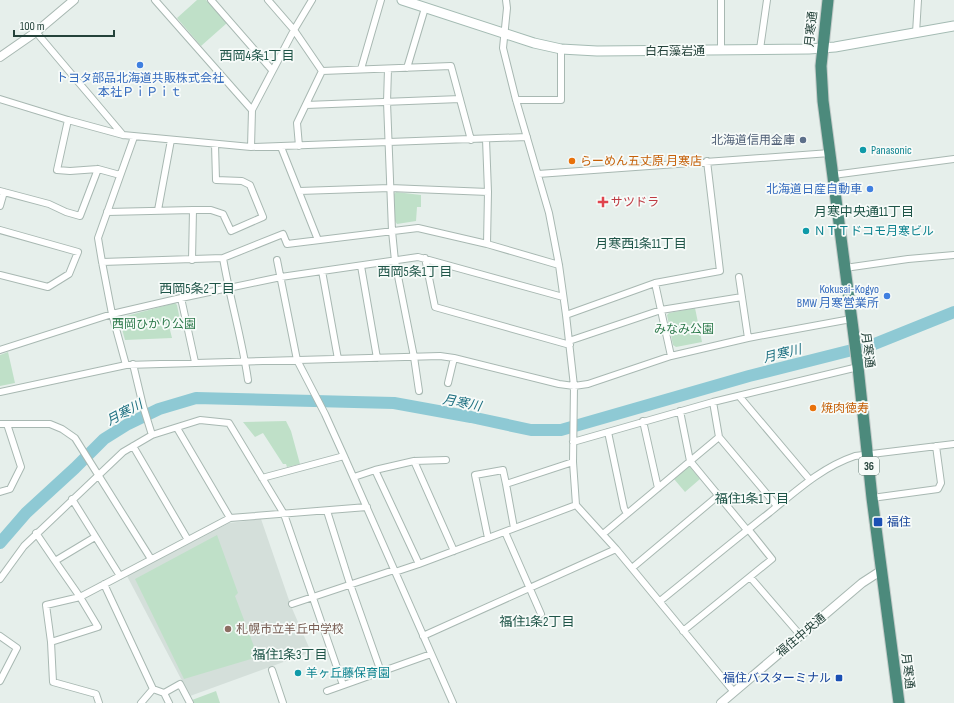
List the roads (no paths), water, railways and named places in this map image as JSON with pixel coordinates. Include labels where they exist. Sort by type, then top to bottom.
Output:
[{"type":"highway","name":"月寒通","points":[[828,0],[821,66],[823,101],[899,703]]},
{"type":"main road","name":"白石藻岩通","points":[[402,0],[534,43],[561,49],[597,51],[721,51],[822,48],[954,26]]},
{"type":"street","points":[[0,57],[36,32],[74,0]]},
{"type":"street","points":[[155,0],[252,110]]},
{"type":"street","points":[[211,0],[272,70]]},
{"type":"street","points":[[268,0],[294,30],[322,71]]},
{"type":"street","points":[[252,147],[252,110],[272,70],[312,0]]},
{"type":"street","points":[[361,69],[381,0]]},
{"type":"street","points":[[506,0],[507,8],[503,48],[516,100],[549,212],[559,265],[566,315],[574,386],[573,462],[576,505],[603,534],[660,601],[734,692]]},
{"type":"street","points":[[720,0],[721,51]]},
{"type":"street","points":[[760,49],[767,0]]},
{"type":"street","points":[[916,33],[918,0]]},
{"type":"street","points":[[407,68],[425,8]]},
{"type":"street","points":[[36,32],[123,135]]},
{"type":"street","points":[[516,100],[561,100],[561,49]]},
{"type":"street","points":[[322,71],[451,66],[471,140]]},
{"type":"street","points":[[388,69],[387,102],[392,231],[419,391]]},
{"type":"street","points":[[299,146],[298,123],[322,71]]},
{"type":"street","points":[[0,99],[123,135],[252,147],[527,138]]},
{"type":"street","points":[[306,105],[460,99]]},
{"type":"street","points":[[68,120],[58,170],[98,170],[120,175]]},
{"type":"street","points":[[126,365],[112,314],[98,238],[134,137]]},
{"type":"street","points":[[486,139],[488,192],[487,244]]},
{"type":"street","points":[[158,210],[171,140]]},
{"type":"street","points":[[107,212],[211,210],[223,214],[231,231],[263,217],[250,185],[242,181],[216,180],[215,144]]},
{"type":"street","points":[[281,147],[318,240]]},
{"type":"street","points":[[538,174],[830,153]]},
{"type":"street","points":[[833,175],[954,159]]},
{"type":"street","points":[[566,315],[655,283],[720,271],[707,161]]},
{"type":"street","points":[[0,206],[2,192],[49,204],[66,212],[80,216],[98,170]]},
{"type":"street","points":[[299,191],[390,188],[488,192]]},
{"type":"street","points":[[192,260],[193,210]]},
{"type":"street","points":[[102,262],[223,258],[284,234],[287,244],[418,228],[487,244],[559,265]]},
{"type":"street","points":[[0,230],[78,252],[69,274],[48,287],[0,274]]},
{"type":"street","points":[[844,268],[908,259],[954,255]]},
{"type":"street","points":[[0,350],[112,314],[181,298],[281,277],[418,257],[563,297]]},
{"type":"street","points":[[223,258],[228,288],[246,361],[248,380]]},
{"type":"street","points":[[425,258],[435,307],[569,343],[661,310],[742,297]]},
{"type":"street","points":[[277,260],[297,360],[325,414],[354,477],[453,703]]},
{"type":"street","points":[[361,266],[377,358]]},
{"type":"street","points":[[322,271],[338,359]]},
{"type":"street","points":[[739,277],[748,338]]},
{"type":"street","points":[[655,283],[672,356]]},
{"type":"street","points":[[181,298],[195,362]]},
{"type":"street","points":[[0,392],[133,364],[440,356],[454,358],[559,384],[574,386],[588,384],[672,356],[748,338],[851,319]]},
{"type":"street","points":[[448,384],[454,358]]},
{"type":"street","points":[[133,364],[152,436]]},
{"type":"street","points":[[574,440],[857,364]]},
{"type":"street","points":[[739,396],[810,480]]},
{"type":"street","points":[[713,402],[719,437],[777,506]]},
{"type":"street","points":[[680,411],[690,461],[772,559],[683,631]]},
{"type":"street","points":[[0,579],[24,546],[36,533],[72,499],[97,472],[123,452],[152,436],[200,420],[229,423],[284,514],[343,685]]},
{"type":"street","points":[[643,421],[658,488]]},
{"type":"street","points":[[0,424],[50,424],[62,429],[75,438],[151,559]]},
{"type":"street","points":[[0,492],[10,489],[21,467],[8,424]]},
{"type":"street","points":[[177,428],[230,518]]},
{"type":"street","points":[[608,432],[624,508],[627,514]]},
{"type":"street","points":[[603,534],[719,437]]},
{"type":"street","points":[[660,601],[810,480],[842,460],[868,454],[954,444]]},
{"type":"street","points":[[133,446],[188,540]]},
{"type":"street","points":[[872,498],[938,489],[941,483],[936,446]]},
{"type":"street","points":[[262,478],[344,456]]},
{"type":"street","points":[[354,477],[375,470],[414,461],[446,460]]},
{"type":"street","points":[[414,461],[454,551]]},
{"type":"street","points":[[506,484],[573,462]]},
{"type":"street","points":[[375,470],[419,564]]},
{"type":"street","points":[[488,538],[475,474],[503,470],[514,528]]},
{"type":"street","points":[[632,568],[719,495]]},
{"type":"street","points":[[72,499],[120,576]]},
{"type":"street","points":[[292,604],[394,570],[419,564],[576,505]]},
{"type":"street","points":[[99,703],[96,694],[53,682],[51,642],[46,605],[80,597],[230,518],[367,507]]},
{"type":"street","points":[[327,511],[350,584],[381,672]]},
{"type":"street","points":[[505,532],[541,614]]},
{"type":"street","points":[[36,533],[80,597],[98,627],[51,642]]},
{"type":"street","points":[[55,561],[95,537]]},
{"type":"street","points":[[423,636],[616,550]]},
{"type":"street","name":"福住中央通","points":[[721,703],[862,583],[882,570]]},
{"type":"street","points":[[750,577],[801,636]]},
{"type":"street","points":[[104,584],[153,689],[164,693],[169,703]]},
{"type":"street","points":[[0,636],[17,648],[0,681]]},
{"type":"street","points":[[326,691],[431,654]]},
{"type":"street","points":[[272,670],[283,703]]},
{"type":"street","points":[[164,693],[180,684],[190,703]]},
{"type":"street","points":[[142,703],[153,689]]},
{"type":"waterway","name":"月寒川","points":[[0,543],[26,513],[104,439],[128,424],[159,409],[196,398],[394,403],[531,430],[561,430],[749,376],[872,345],[954,312]]},
{"type":"place","name":"トヨタ部品北海道共販株式会社 本社ＰｉＰｉｔ","points":[[140,65]]},
{"type":"place","name":"北海道信用金庫","points":[[803,140]]},
{"type":"place","name":"Panasonic","points":[[863,150]]},
{"type":"place","name":"らーめん五丈原 月寒店","points":[[572,161]]},
{"type":"place","name":"北海道日産自動車","points":[[870,189]]},
{"type":"place","name":"サツドラ","points":[[603,202]]},
{"type":"place","name":"ＮＴＴドコモ月寒ビル","points":[[806,231]]},
{"type":"place","name":"Kokusai-Kogyo BMW 月寒営業所","points":[[887,296]]},
{"type":"place","name":"焼肉徳寿","points":[[813,408]]},
{"type":"place","name":"福住","points":[[878,522]]},
{"type":"place","name":"札幌市立羊丘中学校","points":[[228,629]]},
{"type":"place","name":"羊ヶ丘藤保育園","points":[[298,673]]},
{"type":"place","name":"福住バスターミナル","points":[[839,678]]},
{"type":"district","name":"西岡4条1丁目","points":[[257,55]]},
{"type":"district","name":"月寒中央通11丁目","points":[[864,211]]},
{"type":"district","name":"月寒西1条11丁目","points":[[641,243]]},
{"type":"district","name":"西岡5条1丁目","points":[[415,271]]},
{"type":"district","name":"西岡5条2丁目","points":[[197,288]]},
{"type":"district","name":"福住1条1丁目","points":[[752,498]]},
{"type":"district","name":"福住1条2丁目","points":[[537,621]]},
{"type":"district","name":"福住1条3丁目","points":[[290,654]]},
{"type":"park label","name":"西岡ひかり公園","points":[[154,324]]},
{"type":"park label","name":"みなみ公園","points":[[684,329]]}]
